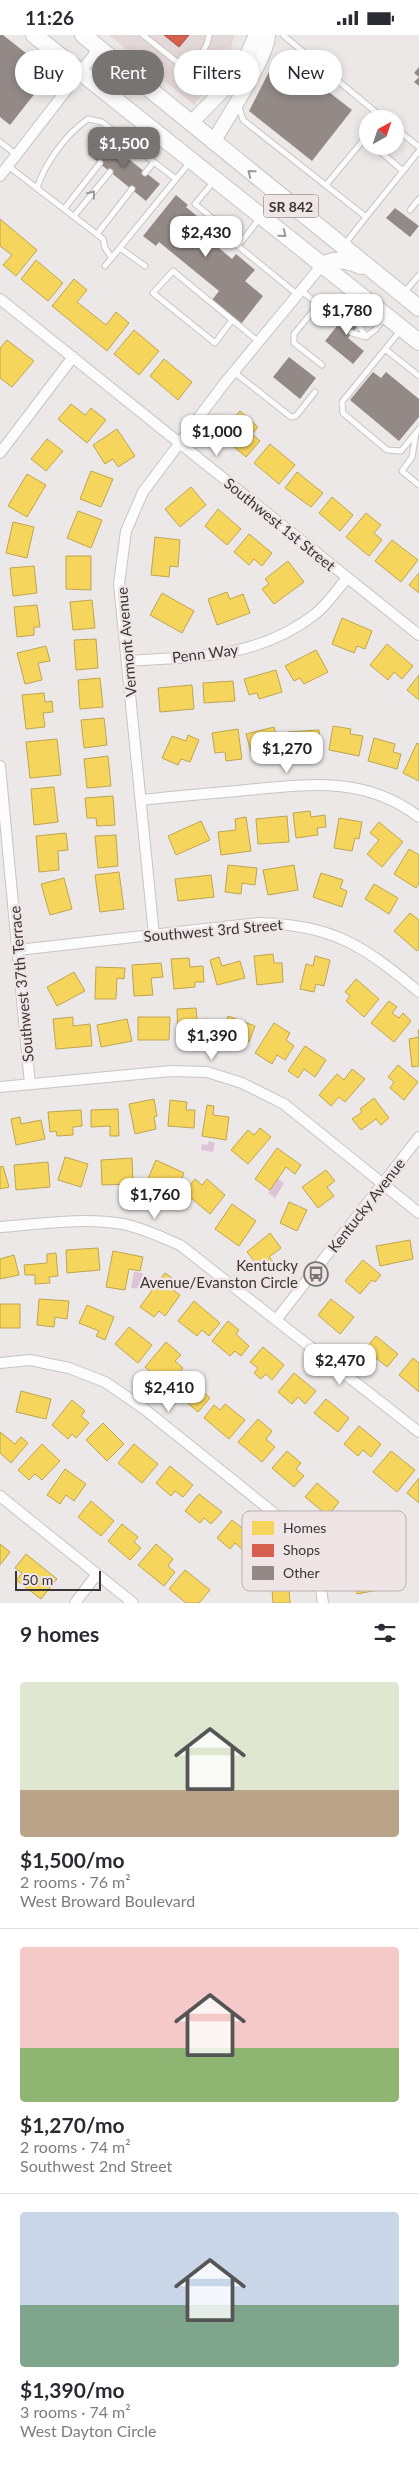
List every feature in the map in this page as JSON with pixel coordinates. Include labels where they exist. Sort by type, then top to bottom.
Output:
[{"type":"main road","name":"SR 842","points":[[34,35],[53,50]]},
{"type":"main road","name":"SR 842","points":[[82,35],[100,45],[213,142],[419,308]]},
{"type":"main road","name":"SR 842","points":[[82,73],[419,342]]},
{"type":"main road","points":[[322,265],[332,260],[344,260],[370,269]]},
{"type":"street","points":[[192,122],[233,80],[243,64],[256,35]]},
{"type":"street","points":[[213,142],[269,40],[268,35]]},
{"type":"street","points":[[82,71],[100,45]]},
{"type":"street","points":[[0,176],[63,95]]},
{"type":"street","name":"Vermont Avenue","points":[[154,935],[119,584],[126,531],[142,492],[234,372],[322,265]]},
{"type":"street","name":"Southwest 1st Street","points":[[0,299],[419,635]]},
{"type":"street","points":[[0,453],[73,357]]},
{"type":"street","name":"Penn Way","points":[[128,661],[225,654],[269,642],[315,614],[347,578]]},
{"type":"street","name":"Southwest 37th Terrace","points":[[0,766],[30,1084]]},
{"type":"street","points":[[140,800],[314,783],[347,786],[386,796],[419,817]]},
{"type":"street","name":"Southwest 3rd Street","points":[[18,950],[258,923],[290,924],[338,935],[380,959],[419,992]]},
{"type":"street","points":[[0,1087],[171,1071],[207,1072],[242,1083],[284,1104],[419,1213]]},
{"type":"street","name":"Kentucky Avenue","points":[[276,1320],[419,1137]]},
{"type":"street","points":[[0,1227],[76,1221],[122,1224],[149,1231],[180,1245],[419,1432]]},
{"type":"street","points":[[0,1363],[30,1360],[69,1368],[105,1381],[143,1408],[273,1511]]},
{"type":"street","points":[[0,1497],[5,1503],[133,1603]]},
{"type":"street","points":[[75,1603],[97,1574]]},
{"type":"lane","points":[[146,36],[190,73],[207,44],[209,35]]},
{"type":"lane","points":[[283,35],[373,110]]},
{"type":"lane","points":[[237,101],[243,120],[366,217]]},
{"type":"lane","points":[[37,188],[42,172],[77,126],[88,119],[102,121],[176,179]]},
{"type":"lane","points":[[404,135],[419,147]]},
{"type":"lane","points":[[113,147],[120,136]]},
{"type":"lane","points":[[0,142],[17,155]]},
{"type":"lane","points":[[124,156],[132,145]]},
{"type":"lane","points":[[326,185],[359,146]]},
{"type":"lane","points":[[343,247],[419,151]]},
{"type":"lane","points":[[384,155],[403,171]]},
{"type":"lane","points":[[106,266],[192,159]]},
{"type":"lane","points":[[145,173],[154,162]]},
{"type":"lane","points":[[64,209],[100,163]]},
{"type":"lane","points":[[8,165],[103,239],[105,248],[112,258]]},
{"type":"lane","points":[[74,216],[110,172]]},
{"type":"lane","points":[[216,178],[195,204],[222,226]]},
{"type":"lane","points":[[97,234],[132,189]]},
{"type":"lane","points":[[410,210],[419,199]]},
{"type":"lane","points":[[261,216],[238,246],[338,321],[344,313],[334,305]]},
{"type":"lane","points":[[120,248],[145,267]]},
{"type":"lane","points":[[232,320],[215,343],[153,293],[173,271],[259,342]]},
{"type":"lane","points":[[403,295],[419,275]]},
{"type":"lane","points":[[318,305],[334,305],[344,301],[353,290]]},
{"type":"lane","points":[[318,305],[294,334],[294,343],[322,365]]},
{"type":"lane","points":[[366,337],[376,329],[386,316]]},
{"type":"lane","points":[[359,325],[366,337]]},
{"type":"lane","points":[[402,328],[342,402],[343,413],[387,451],[401,451],[418,431]]},
{"type":"lane","points":[[352,333],[366,337]]},
{"type":"lane","points":[[386,349],[419,376]]},
{"type":"lane","points":[[234,372],[291,417],[296,416],[315,393]]},
{"type":"lane","points":[[418,431],[412,457],[402,471],[419,485]]},
{"type":"shaded area","points":[[109,35],[234,35],[231,50],[174,50],[174,89],[164,80],[164,50],[127,50]]},
{"type":"shaded area","points":[[182,95],[201,95],[194,105]]},
{"type":"shaded area","points":[[209,1141],[215,1143],[213,1152],[201,1150],[202,1144],[208,1145]]},
{"type":"shaded area","points":[[277,1178],[284,1183],[275,1198],[268,1193]]},
{"type":"shaded area","points":[[134,1272],[143,1273],[141,1289],[131,1288]]},
{"type":"building: Homes","points":[[0,219],[37,250],[16,276],[3,265],[12,255],[0,246]]},
{"type":"building: Homes","points":[[36,260],[63,283],[48,301],[21,279]]},
{"type":"building: Homes","points":[[74,279],[87,290],[77,302],[106,325],[116,312],[129,323],[107,351],[52,306]]},
{"type":"building: Homes","points":[[134,330],[159,351],[139,375],[114,354]]},
{"type":"building: Homes","points":[[7,340],[34,361],[12,387],[0,378],[0,348]]},
{"type":"building: Homes","points":[[164,359],[192,382],[178,400],[150,376]]},
{"type":"building: Homes","points":[[71,404],[85,415],[91,408],[106,420],[87,443],[58,419]]},
{"type":"building: Homes","points":[[240,411],[258,427],[252,434],[260,441],[246,457],[220,435]]},
{"type":"building: Homes","points":[[117,429],[135,456],[118,467],[113,459],[105,464],[93,445]]},
{"type":"building: Homes","points":[[47,439],[63,451],[46,471],[31,459]]},
{"type":"building: Homes","points":[[270,444],[295,465],[279,484],[254,463]]},
{"type":"building: Homes","points":[[91,471],[113,479],[101,507],[80,499]]},
{"type":"building: Homes","points":[[297,472],[323,493],[311,507],[285,488]]},
{"type":"building: Homes","points":[[27,474],[46,485],[27,517],[8,506]]},
{"type":"building: Homes","points":[[191,487],[206,505],[180,527],[165,509]]},
{"type":"building: Homes","points":[[332,497],[353,515],[340,531],[319,513]]},
{"type":"building: Homes","points":[[218,509],[241,529],[227,545],[205,526]]},
{"type":"building: Homes","points":[[78,511],[102,520],[91,548],[67,538]]},
{"type":"building: Homes","points":[[366,513],[381,525],[374,533],[382,540],[369,556],[346,537]]},
{"type":"building: Homes","points":[[13,522],[34,527],[27,558],[6,553]]},
{"type":"building: Homes","points":[[249,534],[272,553],[262,566],[254,559],[249,565],[234,552]]},
{"type":"building: Homes","points":[[155,537],[180,540],[178,567],[170,566],[169,577],[151,575]]},
{"type":"building: Homes","points":[[392,540],[418,560],[401,582],[375,561]]},
{"type":"building: Homes","points":[[66,556],[91,556],[91,590],[66,589]]},
{"type":"building: Homes","points":[[288,561],[304,582],[274,604],[262,589],[269,584],[265,579]]},
{"type":"building: Homes","points":[[34,566],[37,593],[13,596],[10,568]]},
{"type":"building: Homes","points":[[419,573],[419,593],[409,585]]},
{"type":"building: Homes","points":[[227,592],[230,599],[243,594],[250,613],[217,625],[208,599]]},
{"type":"building: Homes","points":[[162,593],[194,611],[182,633],[150,615]]},
{"type":"building: Homes","points":[[92,600],[95,628],[73,630],[70,602]]},
{"type":"building: Homes","points":[[37,605],[40,627],[34,627],[34,635],[17,637],[14,607]]},
{"type":"building: Homes","points":[[342,618],[372,631],[365,649],[357,646],[354,653],[332,644]]},
{"type":"building: Homes","points":[[96,639],[98,668],[76,670],[74,640]]},
{"type":"building: Homes","points":[[387,644],[413,666],[402,679],[394,672],[388,680],[370,665]]},
{"type":"building: Homes","points":[[46,646],[50,661],[38,663],[42,680],[25,684],[17,653]]},
{"type":"building: Homes","points":[[316,650],[328,672],[304,684],[300,678],[294,681],[285,666]]},
{"type":"building: Homes","points":[[276,670],[282,692],[259,699],[257,693],[249,695],[244,679]]},
{"type":"building: Homes","points":[[419,675],[419,700],[407,690]]},
{"type":"building: Homes","points":[[100,678],[103,707],[80,709],[78,680]]},
{"type":"building: Homes","points":[[233,681],[235,701],[204,703],[203,683]]},
{"type":"building: Homes","points":[[192,685],[194,709],[160,712],[158,688]]},
{"type":"building: Homes","points":[[44,693],[45,702],[52,701],[53,712],[43,713],[45,727],[26,729],[22,695]]},
{"type":"building: Homes","points":[[104,718],[107,745],[84,748],[81,720]]},
{"type":"building: Homes","points":[[333,726],[351,729],[350,734],[363,736],[359,756],[329,750]]},
{"type":"building: Homes","points":[[274,727],[281,753],[268,756],[267,748],[251,752],[246,734]]},
{"type":"building: Homes","points":[[238,729],[242,759],[226,761],[225,752],[215,753],[212,733]]},
{"type":"building: Homes","points":[[319,730],[321,752],[290,755],[288,732]]},
{"type":"building: Homes","points":[[188,735],[199,740],[190,762],[181,759],[178,765],[162,758],[172,736],[186,741]]},
{"type":"building: Homes","points":[[374,738],[395,744],[393,752],[401,754],[397,769],[368,761]]},
{"type":"building: Homes","points":[[57,739],[61,775],[30,778],[26,742]]},
{"type":"building: Homes","points":[[417,743],[419,744],[419,781],[403,773]]},
{"type":"building: Homes","points":[[108,756],[111,786],[87,788],[84,759]]},
{"type":"building: Homes","points":[[54,787],[58,822],[34,825],[31,789]]},
{"type":"building: Homes","points":[[113,796],[115,825],[97,826],[96,818],[87,818],[85,798]]},
{"type":"building: Homes","points":[[310,811],[311,817],[325,815],[326,827],[317,828],[318,835],[296,838],[293,813]]},
{"type":"building: Homes","points":[[287,816],[289,842],[258,844],[256,819]]},
{"type":"building: Homes","points":[[246,817],[251,851],[221,855],[218,832],[236,830],[235,819]]},
{"type":"building: Homes","points":[[339,818],[362,822],[359,839],[355,838],[352,851],[334,848]]},
{"type":"building: Homes","points":[[201,821],[210,840],[176,855],[168,836]]},
{"type":"building: Homes","points":[[379,822],[403,842],[382,867],[367,854],[379,840],[370,833]]},
{"type":"building: Homes","points":[[66,833],[68,850],[58,851],[59,870],[39,872],[36,836]]},
{"type":"building: Homes","points":[[116,835],[118,866],[98,868],[95,836]]},
{"type":"building: Homes","points":[[409,849],[419,855],[419,883],[416,888],[394,874]]},
{"type":"building: Homes","points":[[228,865],[257,868],[255,885],[242,883],[241,894],[225,892]]},
{"type":"building: Homes","points":[[294,865],[298,890],[268,895],[263,870]]},
{"type":"building: Homes","points":[[119,872],[124,909],[100,912],[95,875]]},
{"type":"building: Homes","points":[[321,873],[343,880],[340,888],[347,891],[342,907],[313,897]]},
{"type":"building: Homes","points":[[211,875],[214,897],[178,901],[175,879]]},
{"type":"building: Homes","points":[[64,878],[72,909],[50,915],[41,884]]},
{"type":"building: Homes","points":[[374,884],[398,898],[389,914],[365,899]]},
{"type":"building: Homes","points":[[410,913],[419,920],[419,948],[417,951],[394,931]]},
{"type":"building: Homes","points":[[273,954],[274,963],[282,963],[283,982],[257,985],[254,956]]},
{"type":"building: Homes","points":[[315,956],[330,960],[324,986],[316,984],[314,992],[300,989],[306,964],[313,966]]},
{"type":"building: Homes","points":[[219,957],[222,966],[240,961],[245,978],[217,985],[210,960]]},
{"type":"building: Homes","points":[[189,958],[190,967],[203,966],[204,982],[195,982],[195,987],[174,989],[171,959]]},
{"type":"building: Homes","points":[[161,963],[163,977],[151,978],[153,995],[134,996],[132,965]]},
{"type":"building: Homes","points":[[96,967],[125,968],[124,979],[117,978],[116,999],[95,999]]},
{"type":"building: Homes","points":[[74,972],[85,991],[57,1006],[47,987]]},
{"type":"building: Homes","points":[[356,979],[379,999],[364,1017],[346,1001],[350,996],[345,992]]},
{"type":"building: Homes","points":[[389,1001],[397,1007],[392,1013],[399,1018],[403,1013],[411,1021],[394,1042],[371,1023]]},
{"type":"building: Homes","points":[[196,1008],[197,1020],[207,1019],[208,1040],[178,1041],[177,1009]]},
{"type":"building: Homes","points":[[228,1016],[255,1026],[249,1042],[235,1037],[232,1046],[218,1041]]},
{"type":"building: Homes","points":[[73,1017],[73,1026],[90,1024],[92,1046],[56,1049],[53,1019]]},
{"type":"building: Homes","points":[[138,1017],[170,1017],[169,1040],[138,1040]]},
{"type":"building: Homes","points":[[127,1019],[132,1041],[101,1047],[97,1025]]},
{"type":"building: Homes","points":[[274,1023],[290,1033],[286,1040],[294,1046],[285,1060],[277,1055],[272,1064],[255,1053]]},
{"type":"building: Homes","points":[[419,1037],[419,1066],[412,1067],[409,1039]]},
{"type":"building: Homes","points":[[305,1046],[326,1060],[315,1077],[304,1069],[298,1078],[288,1071]]},
{"type":"building: Homes","points":[[398,1065],[418,1082],[404,1100],[390,1088],[394,1082],[388,1077]]},
{"type":"building: Homes","points":[[352,1069],[365,1079],[345,1102],[339,1097],[331,1106],[319,1095],[337,1074],[344,1080]]},
{"type":"building: Homes","points":[[374,1098],[389,1118],[381,1125],[376,1119],[361,1130],[352,1119],[362,1112],[360,1109]]},
{"type":"building: Homes","points":[[154,1099],[157,1116],[154,1117],[156,1129],[135,1134],[129,1104]]},
{"type":"building: Homes","points":[[170,1100],[187,1102],[186,1110],[195,1110],[194,1128],[168,1126]]},
{"type":"building: Homes","points":[[207,1105],[214,1106],[213,1115],[229,1117],[226,1140],[202,1136]]},
{"type":"building: Homes","points":[[118,1109],[119,1136],[110,1136],[110,1126],[91,1127],[91,1110]]},
{"type":"building: Homes","points":[[81,1110],[82,1126],[73,1127],[73,1135],[57,1136],[56,1131],[50,1132],[48,1112]]},
{"type":"building: Homes","points":[[20,1117],[21,1124],[41,1120],[45,1139],[16,1145],[11,1119]]},
{"type":"building: Homes","points":[[260,1128],[271,1137],[248,1164],[231,1150],[248,1130],[254,1135]]},
{"type":"building: Homes","points":[[277,1148],[301,1165],[295,1174],[286,1167],[270,1190],[255,1179]]},
{"type":"building: Homes","points":[[65,1157],[88,1164],[81,1187],[58,1180]]},
{"type":"building: Homes","points":[[132,1158],[133,1184],[102,1185],[101,1160]]},
{"type":"building: Homes","points":[[156,1160],[184,1173],[175,1194],[147,1181]]},
{"type":"building: Homes","points":[[48,1162],[50,1187],[16,1190],[14,1165]]},
{"type":"building: Homes","points":[[3,1166],[9,1187],[0,1189],[0,1167]]},
{"type":"building: Homes","points":[[326,1170],[335,1181],[327,1187],[334,1196],[318,1208],[302,1187]]},
{"type":"building: Homes","points":[[195,1179],[202,1185],[207,1179],[225,1195],[210,1214],[184,1192]]},
{"type":"building: Homes","points":[[289,1202],[307,1210],[297,1231],[280,1223]]},
{"type":"building: Homes","points":[[232,1204],[256,1221],[239,1246],[215,1229]]},
{"type":"building: Homes","points":[[270,1233],[281,1248],[269,1257],[275,1264],[264,1273],[247,1252]]},
{"type":"building: Homes","points":[[410,1240],[413,1259],[380,1266],[376,1246]]},
{"type":"building: Homes","points":[[98,1248],[100,1270],[67,1273],[66,1250]]},
{"type":"building: Homes","points":[[113,1251],[143,1257],[140,1271],[129,1269],[125,1290],[106,1287]]},
{"type":"building: Homes","points":[[56,1253],[58,1276],[49,1277],[50,1283],[35,1284],[35,1275],[25,1275],[24,1265],[47,1263],[47,1254]]},
{"type":"building: Homes","points":[[14,1255],[19,1275],[0,1279],[0,1259]]},
{"type":"building: Homes","points":[[363,1260],[381,1275],[375,1282],[372,1280],[360,1294],[345,1281]]},
{"type":"building: Homes","points":[[165,1273],[172,1278],[166,1285],[180,1295],[165,1316],[159,1311],[154,1317],[140,1307]]},
{"type":"building: Homes","points":[[39,1299],[69,1301],[67,1319],[55,1317],[54,1327],[37,1325]]},
{"type":"building: Homes","points":[[331,1299],[354,1317],[340,1334],[318,1315]]},
{"type":"building: Homes","points":[[194,1301],[220,1323],[209,1336],[202,1330],[197,1336],[178,1321]]},
{"type":"building: Homes","points":[[0,1304],[20,1304],[20,1328],[0,1328]]},
{"type":"building: Homes","points":[[87,1305],[114,1317],[105,1340],[96,1336],[99,1331],[79,1323]]},
{"type":"building: Homes","points":[[228,1321],[239,1330],[236,1334],[249,1346],[241,1356],[235,1351],[230,1356],[212,1341]]},
{"type":"building: Homes","points":[[129,1327],[152,1345],[138,1363],[115,1344]]},
{"type":"building: Homes","points":[[376,1336],[398,1354],[387,1367],[365,1349]]},
{"type":"building: Homes","points":[[166,1342],[181,1355],[175,1361],[183,1368],[168,1386],[145,1367]]},
{"type":"building: Homes","points":[[263,1347],[284,1365],[272,1380],[266,1374],[261,1379],[254,1373],[258,1368],[250,1362]]},
{"type":"building: Homes","points":[[413,1358],[419,1363],[419,1392],[399,1375]]},
{"type":"building: Homes","points":[[294,1373],[316,1391],[305,1404],[298,1397],[292,1404],[278,1392]]},
{"type":"building: Homes","points":[[194,1384],[210,1398],[198,1412],[175,1392],[181,1385],[188,1391]]},
{"type":"building: Homes","points":[[21,1391],[51,1399],[46,1419],[16,1412]]},
{"type":"building: Homes","points":[[326,1399],[349,1418],[338,1432],[314,1413]]},
{"type":"building: Homes","points":[[72,1400],[85,1411],[81,1416],[89,1423],[76,1438],[72,1434],[68,1439],[52,1425]]},
{"type":"building: Homes","points":[[225,1404],[245,1420],[229,1439],[204,1418],[214,1405],[220,1410]]},
{"type":"building: Homes","points":[[258,1419],[272,1431],[266,1439],[275,1447],[262,1462],[238,1442]]},
{"type":"building: Homes","points":[[103,1423],[124,1444],[107,1461],[86,1440]]},
{"type":"building: Homes","points":[[359,1426],[381,1444],[371,1457],[363,1450],[358,1456],[344,1444]]},
{"type":"building: Homes","points":[[0,1432],[15,1444],[21,1437],[28,1443],[11,1463],[0,1453]]},
{"type":"building: Homes","points":[[42,1444],[60,1461],[42,1480],[35,1474],[29,1480],[18,1470]]},
{"type":"building: Homes","points":[[134,1444],[158,1464],[142,1483],[118,1463]]},
{"type":"building: Homes","points":[[287,1451],[301,1463],[296,1469],[304,1476],[294,1487],[272,1468]]},
{"type":"building: Homes","points":[[391,1451],[415,1470],[397,1492],[373,1472]]},
{"type":"building: Homes","points":[[170,1466],[193,1485],[183,1497],[175,1491],[171,1496],[156,1483]]},
{"type":"building: Homes","points":[[65,1469],[86,1484],[74,1501],[66,1495],[60,1504],[47,1495]]},
{"type":"building: Homes","points":[[419,1478],[419,1503],[407,1493]]},
{"type":"building: Homes","points":[[317,1483],[339,1502],[332,1511],[322,1511],[305,1497]]},
{"type":"building: Homes","points":[[199,1494],[222,1512],[211,1524],[204,1518],[200,1523],[185,1511]]},
{"type":"building: Homes","points":[[91,1501],[114,1521],[101,1536],[78,1517]]},
{"type":"building: Homes","points":[[232,1520],[242,1528],[242,1549],[235,1543],[230,1549],[217,1538]]},
{"type":"building: Homes","points":[[122,1524],[138,1537],[134,1542],[141,1548],[130,1560],[108,1541]]},
{"type":"building: Homes","points":[[0,1544],[10,1552],[0,1565]]},
{"type":"building: Homes","points":[[156,1544],[173,1559],[168,1566],[175,1572],[164,1586],[138,1565]]},
{"type":"building: Homes","points":[[26,1554],[57,1579],[41,1599],[16,1580],[22,1573],[15,1568]]},
{"type":"building: Homes","points":[[185,1570],[210,1590],[199,1603],[186,1603],[169,1589]]},
{"type":"building: Homes","points":[[272,1591],[289,1591],[290,1603],[273,1603]]},
{"type":"building: Homes","points":[[356,1591],[373,1591],[357,1594]]},
{"type":"building: Shops","points":[[164,35],[189,35],[179,47]]},
{"type":"building: Other","points":[[0,35],[3,35],[22,50],[15,50],[15,95],[34,95],[10,125],[0,117]]},
{"type":"building: Other","points":[[419,67],[419,77],[414,73]]},
{"type":"building: Other","points":[[269,72],[269,95],[333,95],[352,110],[312,161],[249,111],[257,95],[259,95]]},
{"type":"building: Other","points":[[419,77],[419,86],[414,82]]},
{"type":"building: Other","points":[[101,137],[160,184],[146,201],[88,154]]},
{"type":"building: Other","points":[[176,195],[188,205],[186,207],[220,235],[213,243],[232,259],[236,254],[255,270],[245,281],[263,296],[241,324],[212,300],[219,291],[159,242],[156,246],[143,236]]},
{"type":"building: Other","points":[[395,208],[419,226],[410,237],[386,218]]},
{"type":"building: Other","points":[[353,306],[366,317],[348,338],[364,351],[353,364],[325,341]]},
{"type":"building: Other","points":[[289,357],[316,378],[300,399],[273,377]]},
{"type":"building: Other","points":[[373,372],[381,378],[386,372],[419,399],[419,417],[399,441],[350,400]]},
{"type":"place","name":"Kentucky Avenue/Evanston Circle","points":[[316,1274]]}]
